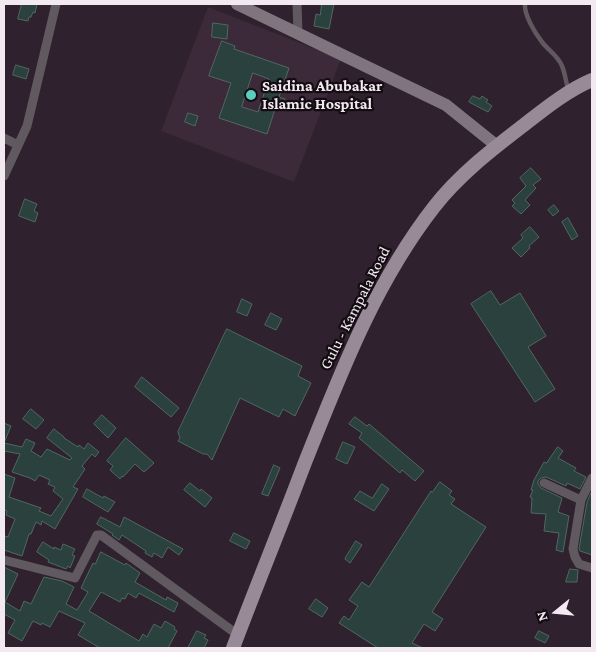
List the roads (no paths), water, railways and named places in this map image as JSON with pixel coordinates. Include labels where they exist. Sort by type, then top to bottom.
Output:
[{"type":"main road","name":"Gulu - Kampala Road","points":[[233,648],[336,384],[378,294],[404,249],[450,188],[497,146],[569,92],[592,80]]},
{"type":"street","points":[[4,176],[27,126],[56,4]]},
{"type":"street","points":[[237,4],[446,105],[497,146]]},
{"type":"street","points":[[297,4],[298,33]]},
{"type":"street","points":[[4,138],[18,145]]},
{"type":"street","points":[[592,478],[581,500],[573,552],[580,564],[592,568]]},
{"type":"street","points":[[544,482],[581,500]]},
{"type":"street","points":[[4,560],[74,578],[96,535],[101,535],[238,635]]},
{"type":"lane","points":[[525,4],[524,7],[529,20],[543,43],[554,53],[562,66],[569,92]]},
{"type":"place","name":"Saidina Abubakar Islamic Hospital","points":[[251,95]]}]
